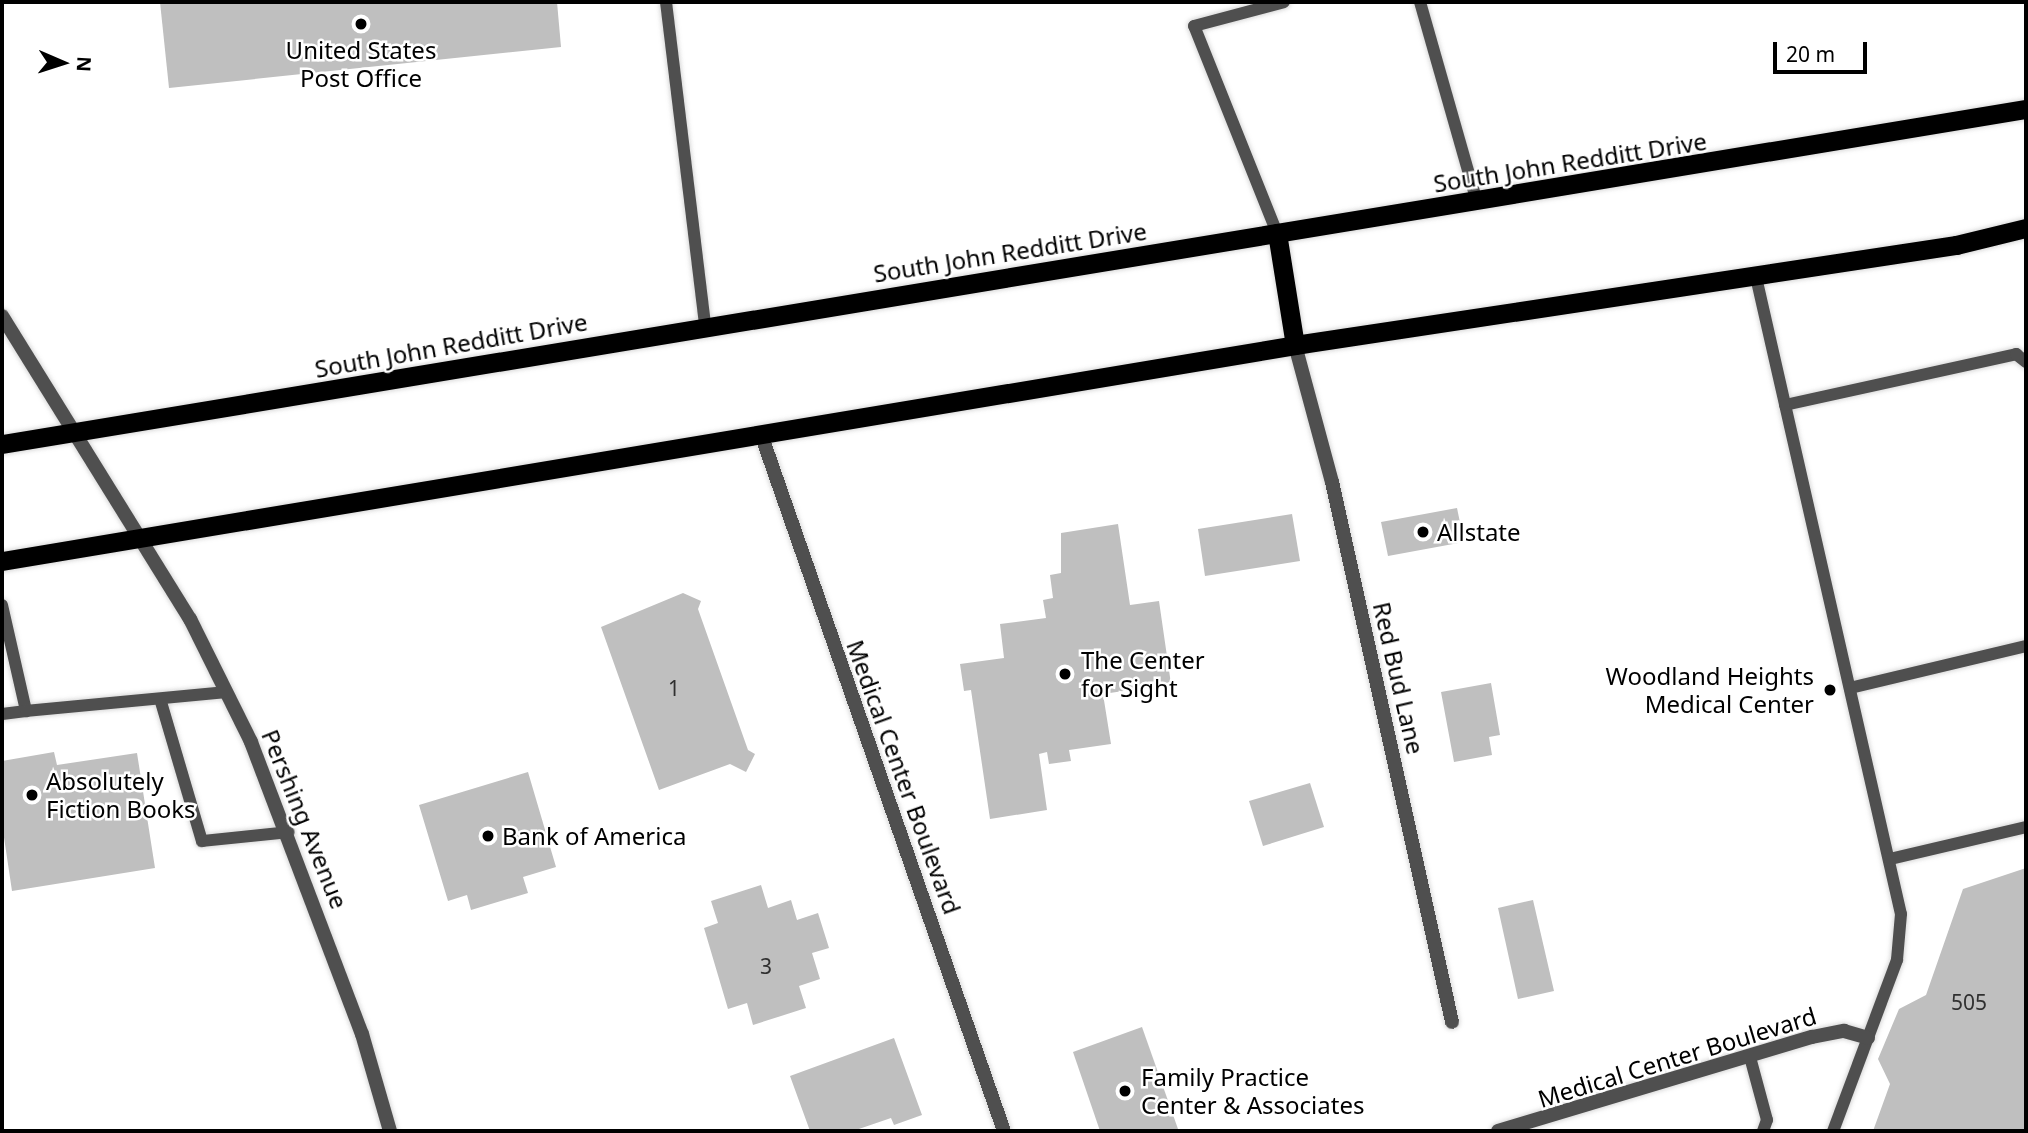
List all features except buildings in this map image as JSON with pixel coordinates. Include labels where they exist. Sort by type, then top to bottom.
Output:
[{"type":"highway","points":[[1943,121],[2026,98]]},
{"type":"highway","name":"South John Redditt Drive","points":[[2,444],[78,434],[705,326],[1477,202],[2026,109]]},
{"type":"highway","points":[[1983,240],[2026,228]]},
{"type":"highway","points":[[1276,233],[1295,345]]},
{"type":"highway","points":[[2,561],[762,437],[1295,345],[2026,235]]},
{"type":"street","name":"Pershing Avenue","points":[[2,316],[141,538],[226,692],[289,832],[390,1131]]},
{"type":"street","name":"Red Bud Lane","points":[[1295,345],[1332,482],[1451,1022]]},
{"type":"street","name":"Medical Center Boulevard","points":[[762,437],[1004,1131]]},
{"type":"street","name":"Medical Center Boulevard","points":[[1498,1131],[1844,1031],[1868,1038]]},
{"type":"lane","points":[[666,2],[705,326]]},
{"type":"lane","points":[[1276,233],[1194,26],[1284,2]]},
{"type":"lane","points":[[1420,2],[1477,202]]},
{"type":"lane","points":[[1756,277],[1890,859],[1902,936],[1833,1131]]},
{"type":"lane","points":[[1785,405],[2015,354],[2026,362]]},
{"type":"lane","points":[[2,605],[26,711]]},
{"type":"lane","points":[[1850,688],[2026,646]]},
{"type":"lane","points":[[2,714],[161,702],[226,692]]},
{"type":"lane","points":[[161,702],[202,841],[289,832]]},
{"type":"lane","points":[[1890,859],[2026,827]]},
{"type":"lane","points":[[1750,1057],[1767,1120],[1763,1131]]},
{"type":"place","name":"United States Post Office","points":[[361,24]]},
{"type":"place","name":"Allstate","points":[[1423,532]]},
{"type":"place","name":"The Center for Sight","points":[[1065,674]]},
{"type":"place","name":"Woodland Heights Medical Center","points":[[1830,690]]},
{"type":"place","name":"Absolutely Fiction Books","points":[[32,795]]},
{"type":"place","name":"Bank of America","points":[[488,836]]},
{"type":"place","name":"Family Practice Center & Associates","points":[[1125,1091]]}]
